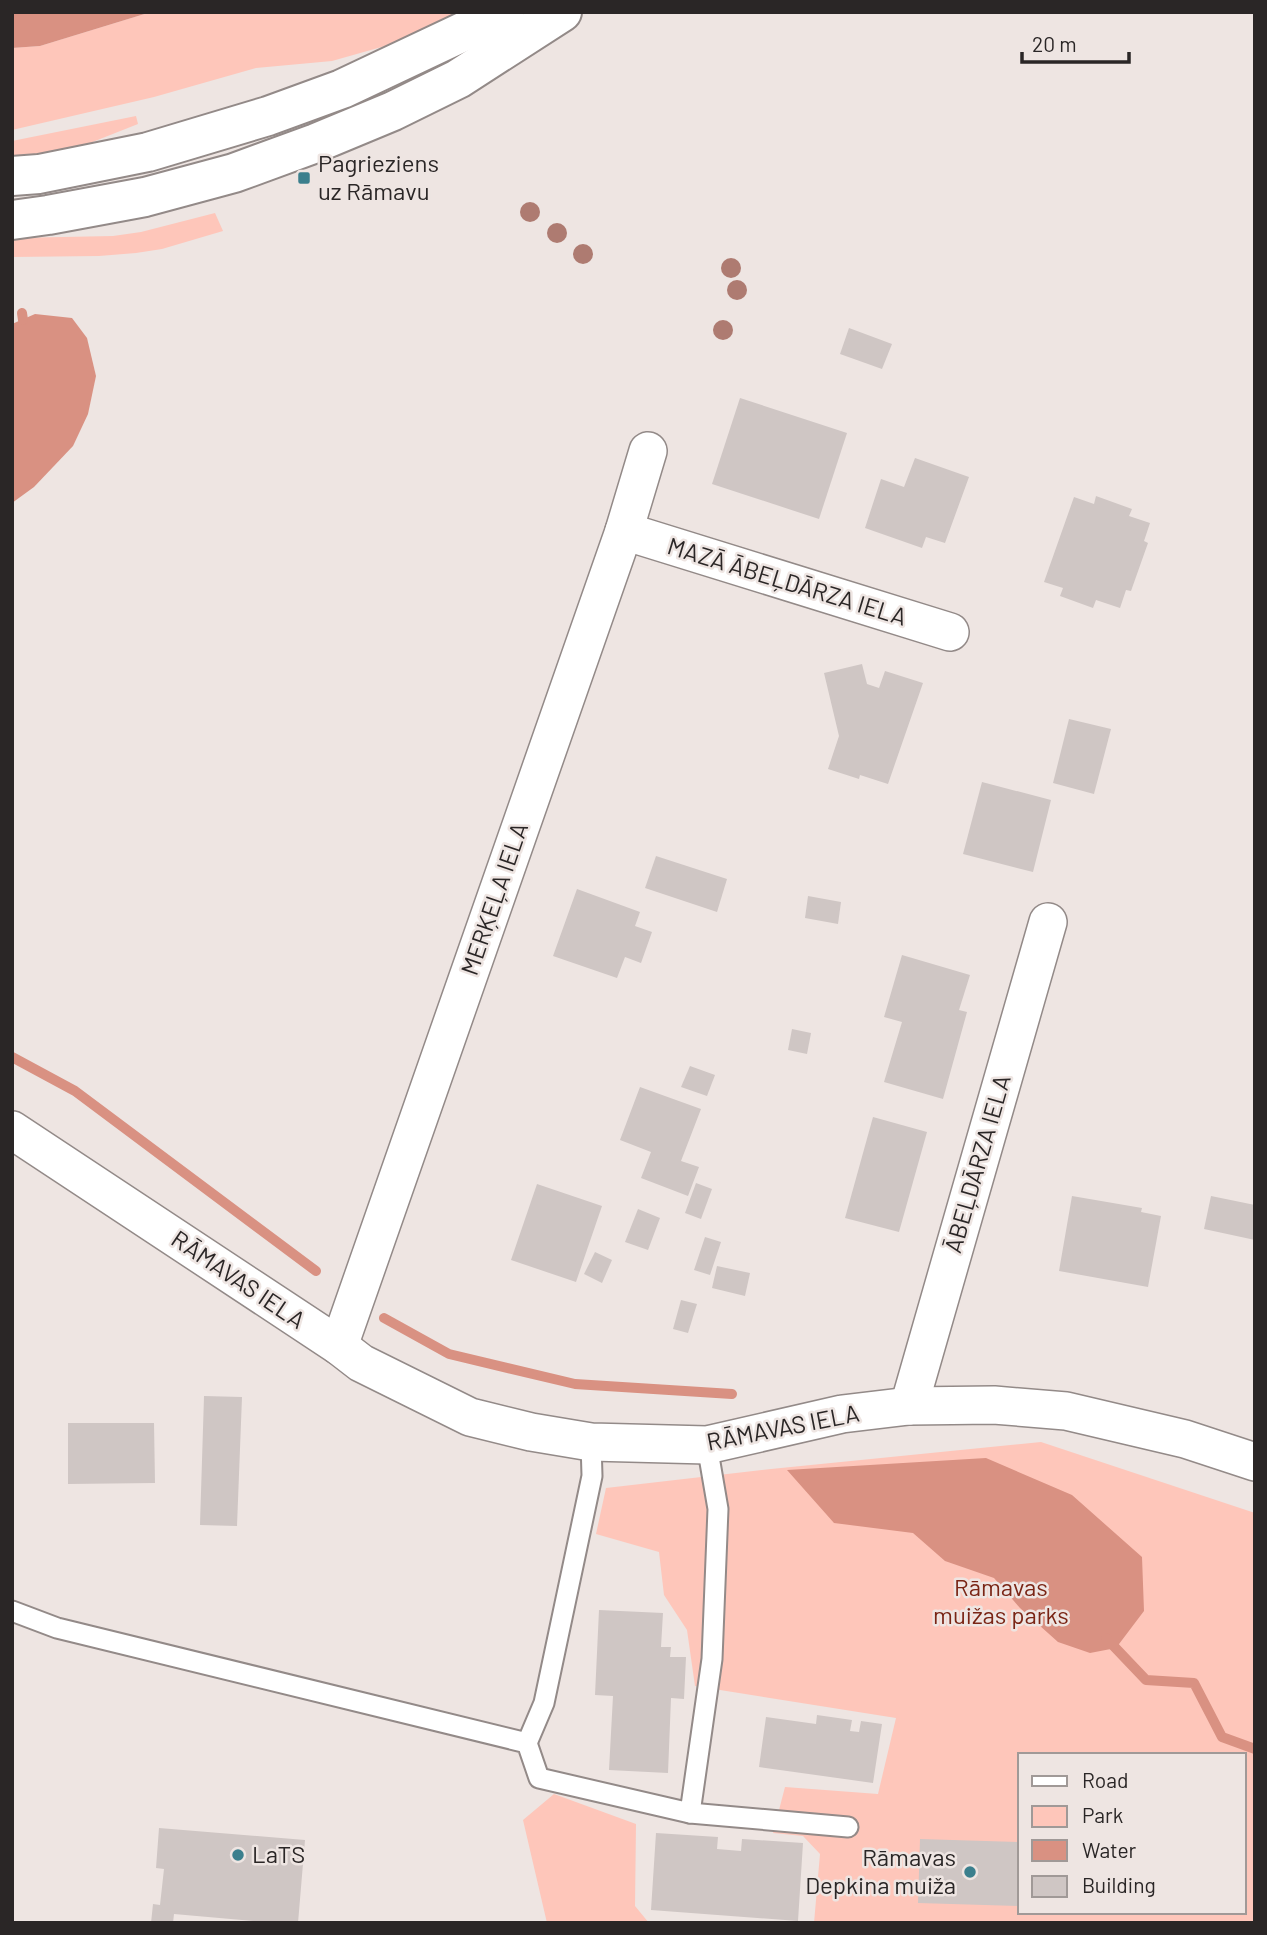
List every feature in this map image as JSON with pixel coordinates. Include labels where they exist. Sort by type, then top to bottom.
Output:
[{"type":"main road","points":[[12,176],[39,174],[148,152],[268,116],[342,89],[505,12]]},
{"type":"main road","points":[[12,220],[145,197],[234,173],[316,143],[393,111],[458,79],[562,12]]},
{"type":"street","name":"MERĶEĻA IELA","points":[[339,1346],[624,531],[648,451]]},
{"type":"street","name":"MAZĀ ĀBEĻDĀRZA IELA","points":[[624,531],[950,632]]},
{"type":"street","name":"ĀBEĻDĀRZA IELA","points":[[908,1406],[1048,922]]},
{"type":"street","name":"RĀMAVAS IELA","points":[[12,1130],[361,1363],[470,1417],[531,1432],[591,1442],[707,1445],[842,1414],[908,1406],[994,1405],[1066,1410],[1185,1439],[1255,1462]]},
{"type":"lane","points":[[591,1442],[592,1476],[544,1703],[527,1743],[539,1778],[690,1812],[848,1827]]},
{"type":"lane","points":[[690,1812],[712,1659],[718,1509],[707,1445]]},
{"type":"lane","points":[[12,1611],[57,1628],[527,1743]]},
{"type":"green space","points":[[151,12],[465,12],[385,46],[332,61],[256,68],[154,97],[12,130],[12,48],[40,46]]},
{"type":"green space","points":[[136,116],[138,124],[47,160],[12,167],[12,141]]},
{"type":"green space","points":[[215,213],[223,231],[162,249],[99,256],[12,257],[12,238],[113,236],[141,232]]},
{"type":"green space","name":"Rāmavas muižas parks","points":[[1041,1442],[1255,1513],[1255,1923],[814,1923],[820,1854],[803,1836],[773,1833],[785,1787],[878,1794],[896,1718],[695,1686],[687,1630],[664,1595],[659,1552],[596,1534],[606,1488]]},
{"type":"green space","points":[[554,1794],[636,1824],[635,1906],[649,1923],[547,1923],[523,1820]]},
{"type":"water","points":[[12,12],[151,12],[40,46],[12,48]]},
{"type":"water","points":[[35,314],[72,318],[87,338],[96,376],[88,414],[73,446],[34,487],[12,503],[12,324]]},
{"type":"water","points":[[986,1458],[1072,1495],[1142,1557],[1144,1611],[1116,1648],[1090,1653],[1058,1642],[1020,1608],[994,1578],[945,1561],[913,1533],[834,1523],[787,1470]]},
{"type":"building","points":[[849,328],[892,344],[882,369],[840,354]]},
{"type":"building","points":[[740,398],[847,433],[819,519],[712,484]]},
{"type":"building","points":[[915,458],[969,477],[945,543],[926,537],[922,548],[865,528],[881,479],[904,487]]},
{"type":"building","points":[[1096,496],[1132,509],[1129,516],[1150,523],[1144,541],[1148,543],[1131,591],[1126,590],[1120,608],[1096,600],[1093,608],[1060,596],[1063,588],[1044,582],[1074,497],[1094,504]]},
{"type":"building","points":[[862,664],[867,684],[879,688],[885,671],[923,683],[888,784],[860,775],[859,779],[828,769],[839,736],[824,673]]},
{"type":"building","points":[[1069,719],[1111,729],[1094,794],[1053,783]]},
{"type":"building","points":[[982,782],[1051,800],[1033,872],[963,854]]},
{"type":"building","points":[[656,856],[727,879],[717,912],[645,888]]},
{"type":"building","points":[[577,889],[640,912],[635,926],[652,932],[641,963],[625,957],[617,978],[553,956]]},
{"type":"building","points":[[808,896],[841,902],[838,924],[805,918]]},
{"type":"building","points":[[902,955],[970,975],[959,1010],[967,1012],[943,1099],[884,1082],[902,1022],[884,1017]]},
{"type":"building","points":[[792,1029],[811,1033],[807,1054],[788,1050]]},
{"type":"building","points":[[690,1066],[715,1075],[707,1096],[681,1087]]},
{"type":"building","points":[[640,1087],[701,1109],[681,1161],[699,1167],[688,1196],[641,1178],[651,1152],[620,1140]]},
{"type":"building","points":[[873,1117],[927,1132],[899,1232],[845,1218]]},
{"type":"building","points":[[696,1183],[712,1189],[701,1219],[685,1213]]},
{"type":"building","points":[[537,1184],[602,1206],[576,1282],[511,1260]]},
{"type":"building","points":[[1072,1196],[1142,1208],[1141,1212],[1161,1216],[1148,1287],[1059,1271]]},
{"type":"building","points":[[1211,1196],[1255,1205],[1255,1240],[1204,1229]]},
{"type":"building","points":[[638,1209],[660,1218],[648,1250],[625,1242]]},
{"type":"building","points":[[705,1237],[721,1242],[710,1275],[694,1270]]},
{"type":"building","points":[[595,1252],[612,1260],[602,1283],[584,1274]]},
{"type":"building","points":[[717,1266],[750,1273],[745,1296],[712,1288]]},
{"type":"building","points":[[681,1300],[697,1304],[688,1333],[673,1329]]},
{"type":"building","points":[[204,1396],[242,1397],[237,1526],[200,1525]]},
{"type":"building","points":[[68,1423],[154,1423],[155,1483],[68,1484]]},
{"type":"building","points":[[599,1610],[663,1613],[661,1647],[671,1647],[670,1657],[686,1657],[684,1699],[671,1698],[668,1773],[609,1770],[613,1696],[595,1695]]},
{"type":"building","points":[[817,1715],[852,1720],[850,1731],[859,1732],[861,1721],[882,1724],[873,1783],[759,1767],[766,1717],[816,1724]]},
{"type":"building","points":[[159,1828],[305,1840],[298,1923],[174,1914],[173,1923],[151,1923],[153,1904],[160,1905],[164,1869],[156,1868]]},
{"type":"building","points":[[656,1833],[718,1837],[717,1849],[741,1851],[742,1839],[803,1843],[798,1921],[651,1910]]},
{"type":"building","name":"Rāmavas Depkina muiža","points":[[920,1839],[1018,1842],[1018,1906],[918,1903]]},
{"type":"waterway","points":[[22,313],[23,320]]},
{"type":"waterway","points":[[12,1057],[75,1091],[316,1271]]},
{"type":"waterway","points":[[384,1318],[449,1354],[575,1384],[732,1394]]},
{"type":"waterway","points":[[1106,1638],[1146,1680],[1194,1683],[1222,1737],[1255,1749]]},
{"type":"place","name":"Pagrieziens uz Rāmavu","points":[[304,178]]},
{"type":"place","name":"LaTS","points":[[238,1855]]},
{"type":"place","name":"Rāmavas Depkina muiža","points":[[970,1872]]}]
